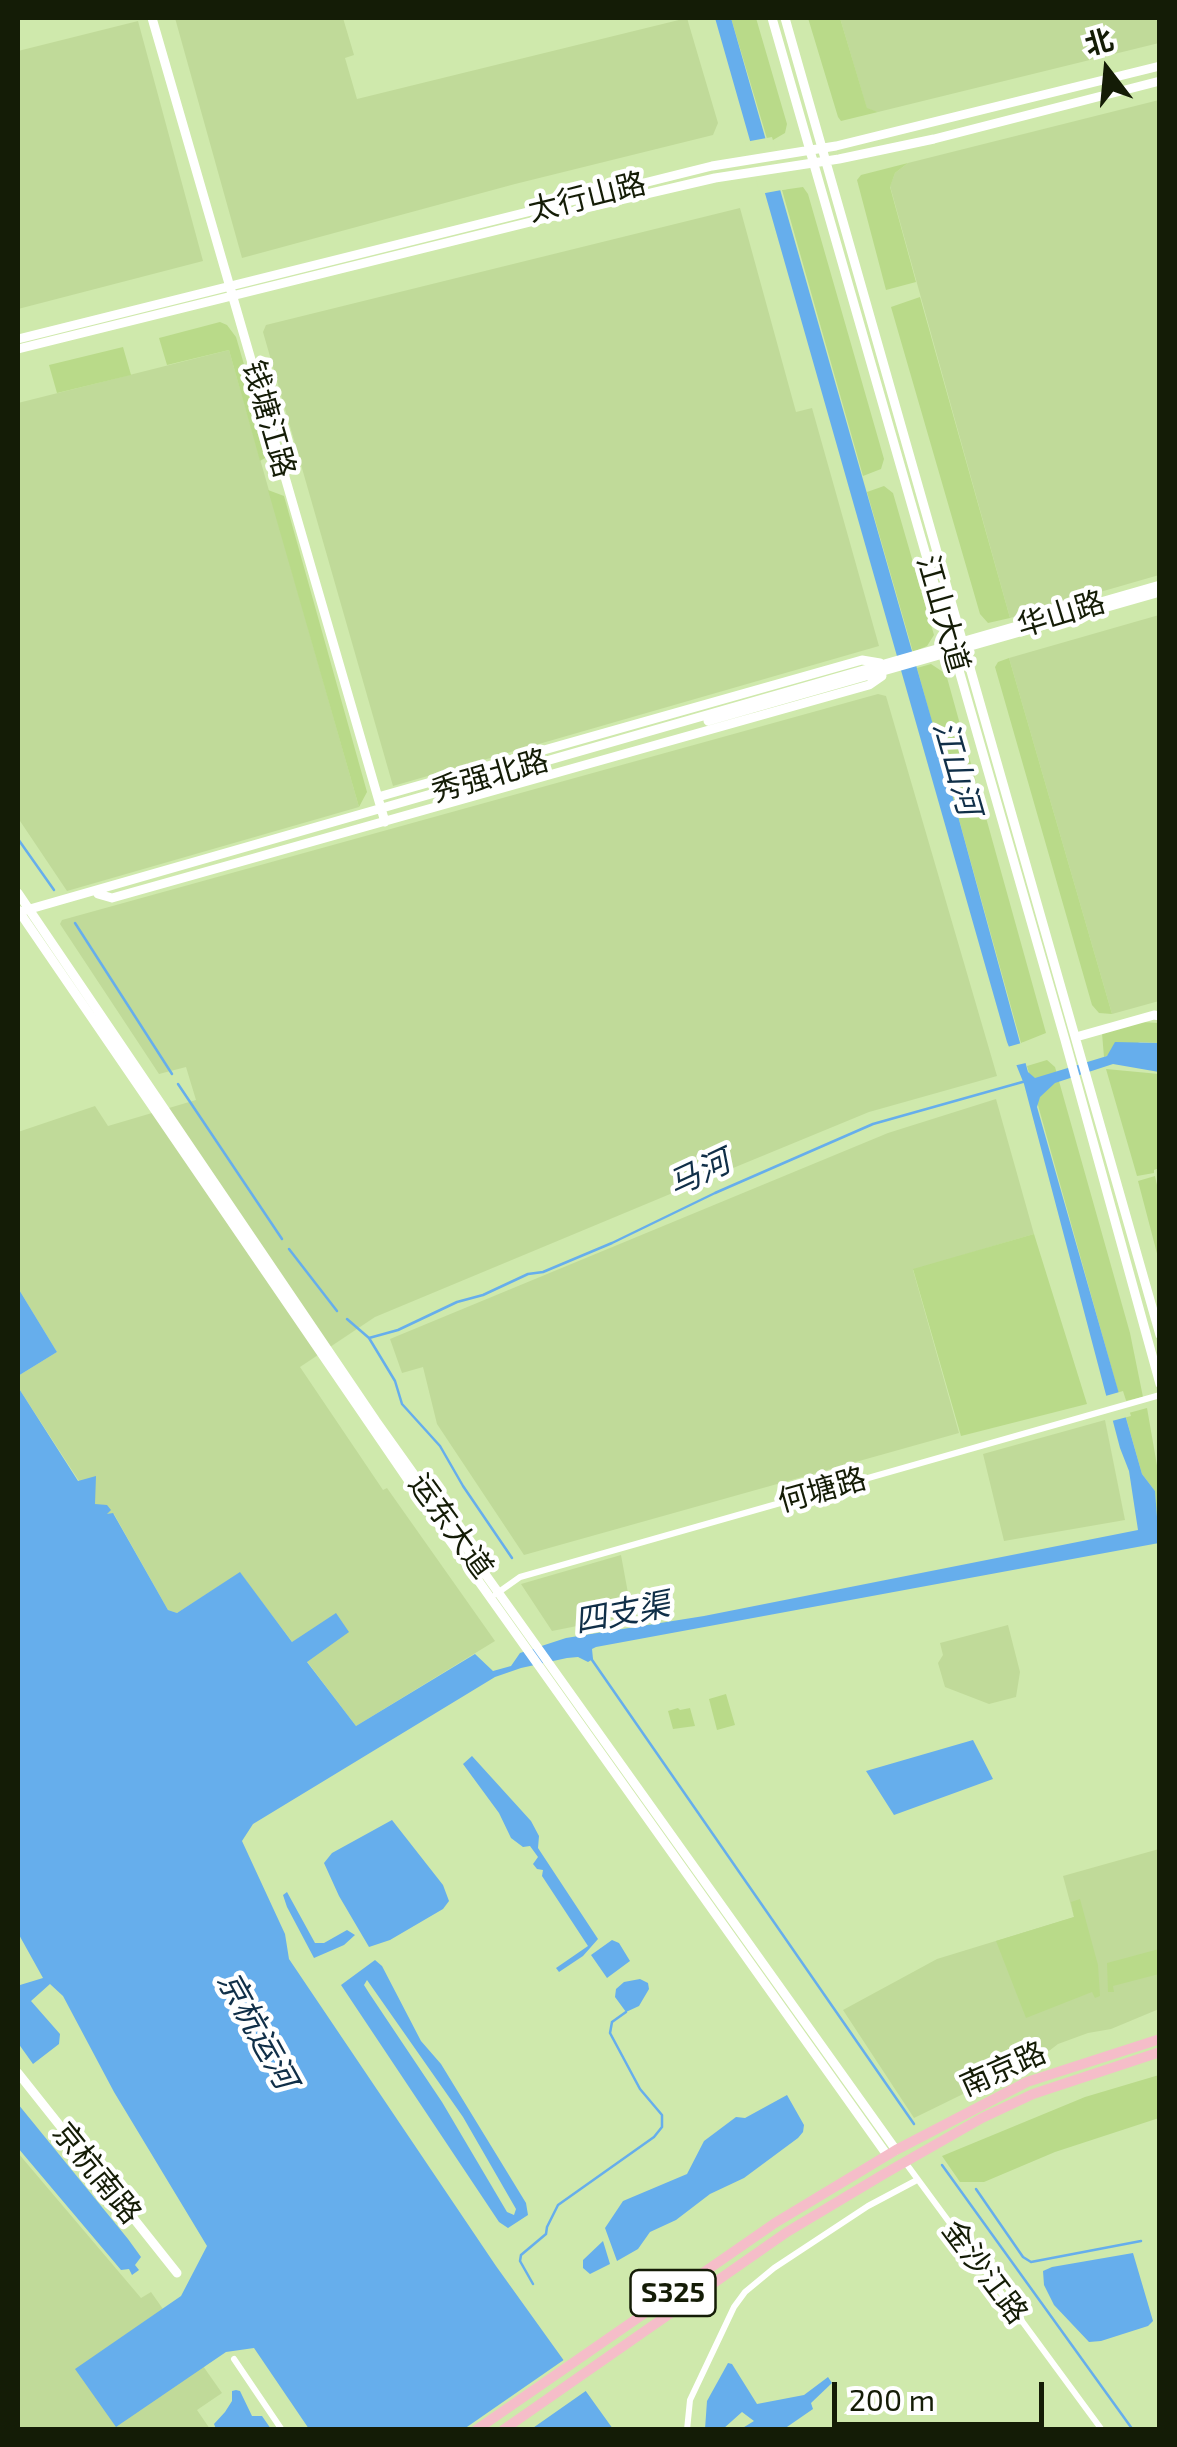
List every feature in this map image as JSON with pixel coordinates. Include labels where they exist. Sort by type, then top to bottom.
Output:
[{"type":"main road","name":"南京路","points":[[476,2430],[775,2224],[892,2152],[1027,2082],[1160,2039]]},
{"type":"main road","name":"南京路","points":[[503,2430],[787,2232],[904,2162],[1033,2094],[1160,2052]]},
{"type":"street","name":"钱塘江路","points":[[152,18],[382,809]]},
{"type":"street","name":"江山大道","points":[[772,18],[1076,1037],[1160,1335]]},
{"type":"street","name":"江山大道","points":[[784,18],[827,162],[1160,1384]]},
{"type":"street","name":"太行山路","points":[[18,349],[742,160],[823,148],[1160,66]]},
{"type":"street","name":"太行山路","points":[[18,339],[595,206],[934,138],[1160,81]]},
{"type":"street","name":"华山路","points":[[958,648],[1160,588]]},
{"type":"street","name":"秀强北路","points":[[24,913],[958,648]]},
{"type":"street","points":[[382,809],[862,660],[890,667]]},
{"type":"street","name":"秀强北路","points":[[24,913],[382,809]]},
{"type":"street","name":"运东大道","points":[[18,893],[24,913],[494,1595],[892,2152]]},
{"type":"street","points":[[1076,1037],[1158,1015]]},
{"type":"street","points":[[1147,1338],[1160,1335]]},
{"type":"street","name":"何塘路","points":[[494,1595],[520,1578],[1160,1395]]},
{"type":"street","name":"京杭南路","points":[[18,2073],[177,2273]]},
{"type":"street","name":"金沙江路","points":[[904,2162],[1102,2430]]},
{"type":"street","points":[[688,2430],[690,2400],[745,2292],[774,2268],[868,2206],[917,2180]]},
{"type":"street","points":[[234,2359],[282,2430]]},
{"type":"shaded area","points":[[175,18],[343,18],[354,55],[345,58],[357,99],[687,18],[718,123],[713,135],[242,258]]},
{"type":"shaded area","points":[[731,18],[756,18],[787,124],[785,133],[768,142]]},
{"type":"shaded area","points":[[808,18],[840,18],[867,108],[878,112],[841,121],[838,117]]},
{"type":"shaded area","points":[[840,18],[1159,18],[1159,43],[878,112],[867,109]]},
{"type":"shaded area","points":[[138,21],[203,261],[18,309],[18,51]]},
{"type":"shaded area","points":[[1159,100],[1159,575],[1010,618],[890,186],[895,173],[908,163]]},
{"type":"shaded area","points":[[908,163],[895,173],[890,187],[916,282],[886,290],[857,180],[861,175]]},
{"type":"shaded area","points":[[803,187],[884,459],[881,469],[863,476],[782,190]]},
{"type":"shaded area","points":[[740,208],[796,412],[812,408],[879,646],[393,786],[263,332],[266,325]]},
{"type":"shaded area","points":[[920,297],[1010,618],[988,623],[980,614],[891,307]]},
{"type":"shaded area","points":[[220,322],[236,337],[259,416],[270,455],[260,461],[229,350],[167,365],[159,338]]},
{"type":"shaded area","points":[[123,347],[131,375],[57,393],[49,365]]},
{"type":"shaded area","points":[[229,350],[359,807],[67,891],[18,818],[18,403]]},
{"type":"shaded area","points":[[884,486],[893,493],[934,635],[927,646],[913,652],[867,492]]},
{"type":"shaded area","points":[[268,490],[284,496],[367,792],[359,807]]},
{"type":"shaded area","points":[[1159,615],[1159,1001],[1112,1014],[1009,658]]},
{"type":"shaded area","points":[[1009,658],[1112,1014],[1099,1013],[1092,1005],[995,667]]},
{"type":"shaded area","points":[[931,664],[946,674],[1046,1033],[1021,1043],[917,668]]},
{"type":"shaded area","points":[[878,694],[886,696],[997,1076],[869,1112],[375,1317],[300,1367],[383,1490],[387,1488],[495,1641],[356,1726],[240,1573],[177,1613],[168,1610],[114,1514],[109,1516],[94,1504],[18,1387],[18,1376],[57,1352],[18,1288],[18,1132],[95,1106],[108,1126],[196,1100],[186,1067],[159,1074],[60,924],[62,920]]},
{"type":"shaded area","points":[[1141,1022],[1159,1023],[1159,1043],[1140,1042],[1104,1057],[1102,1033]]},
{"type":"shaded area","points":[[1047,1060],[1055,1067],[1130,1333],[1143,1397],[1121,1402],[1027,1066]]},
{"type":"shaded area","points":[[1106,1069],[1159,1074],[1159,1168],[1154,1173],[1137,1176]]},
{"type":"shaded area","points":[[996,1099],[1034,1234],[913,1270],[959,1433],[524,1555],[437,1424],[423,1367],[402,1373],[390,1339],[888,1133]]},
{"type":"shaded area","points":[[1155,1176],[1159,1194],[1159,1261],[1138,1181]]},
{"type":"shaded area","points":[[1034,1234],[1087,1404],[961,1436],[913,1269]]},
{"type":"shaded area","points":[[1147,1408],[1159,1477],[1159,1523],[1155,1491],[1142,1474],[1125,1414]]},
{"type":"shaded area","points":[[1105,1420],[1125,1520],[1004,1541],[983,1454]]},
{"type":"shaded area","points":[[621,1555],[632,1615],[552,1631],[521,1584]]},
{"type":"shaded area","points":[[1008,1625],[1020,1672],[1016,1697],[989,1704],[945,1687],[938,1663],[943,1655],[940,1643]]},
{"type":"shaded area","points":[[726,1694],[735,1725],[717,1730],[709,1699]]},
{"type":"shaded area","points":[[690,1708],[695,1726],[673,1729],[668,1711]]},
{"type":"shaded area","points":[[1159,1849],[1159,2009],[1111,2029],[1058,2044],[914,2118],[843,2010],[937,1959],[1074,1917],[1063,1876]]},
{"type":"shaded area","points":[[1080,1899],[1098,1965],[1100,1996],[1095,1998],[1092,1992],[1026,2018],[996,1941],[1074,1917],[1071,1902]]},
{"type":"shaded area","points":[[1159,1949],[1159,1974],[1113,1986],[1114,1992],[1108,1992],[1107,1963]]},
{"type":"shaded area","points":[[1159,2075],[1159,2118],[1055,2152],[984,2182],[960,2182],[942,2156],[1085,2097]]},
{"type":"shaded area","points":[[18,2153],[141,2298],[151,2292],[222,2393],[197,2410],[210,2429],[18,2429]]},
{"type":"water","name":"京杭运河","points":[[715,18],[731,18],[1028,1072],[1035,1078],[1107,1056],[1115,1042],[1159,1043],[1159,1072],[1113,1064],[1055,1083],[1040,1097],[1037,1107],[1142,1474],[1155,1491],[1159,1543],[596,1647],[588,1662],[578,1657],[521,1668],[495,1677],[253,1824],[242,1841],[285,1934],[289,1959],[496,2266],[613,2429],[309,2429],[254,2348],[226,2352],[116,2427],[75,2369],[181,2296],[207,2246],[114,2092],[63,1996],[50,1984],[31,2001],[60,2034],[59,2044],[33,2064],[18,2043],[18,1981],[20,1985],[43,1978],[18,1933],[18,1387],[78,1481],[96,1476],[95,1504],[107,1505],[111,1510],[107,1514],[113,1513],[168,1610],[177,1613],[240,1572],[292,1642],[336,1613],[349,1632],[307,1662],[356,1726],[475,1654],[493,1671],[511,1666],[520,1653],[566,1638],[704,1616],[1138,1530],[1129,1471],[1024,1084],[1007,1042]]},
{"type":"water","points":[[18,1288],[57,1352],[18,1376]]},
{"type":"water","points":[[973,1740],[993,1779],[894,1815],[866,1771]]},
{"type":"water","points":[[472,1756],[531,1821],[539,1836],[538,1848],[598,1939],[583,1956],[559,1972],[556,1968],[588,1946],[542,1876],[543,1870],[533,1864],[538,1857],[530,1846],[523,1847],[511,1838],[499,1813],[463,1764]]},
{"type":"water","points":[[392,1820],[443,1885],[449,1901],[443,1909],[390,1940],[369,1947],[324,1863],[332,1853]]},
{"type":"water","points":[[287,1892],[315,1943],[324,1943],[347,1930],[355,1935],[344,1945],[314,1958],[287,1907],[283,1895]]},
{"type":"water","points":[[612,1940],[619,1943],[630,1961],[607,1978],[591,1955]]},
{"type":"water","points":[[375,1960],[382,1966],[421,2041],[441,2064],[526,2203],[528,2215],[508,2228],[499,2222],[341,1985]],"holes":[[[367,1980],[463,2117],[516,2209],[514,2215],[507,2212],[442,2102],[369,1993],[364,1985]]]},
{"type":"water","points":[[640,1979],[648,1983],[649,1989],[639,2006],[626,2012],[615,1997],[616,1989],[624,1982]]},
{"type":"water","points":[[787,2095],[804,2125],[798,2138],[744,2178],[710,2194],[676,2220],[650,2232],[638,2249],[617,2261],[605,2228],[623,2201],[687,2174],[704,2141],[736,2117],[745,2118]]},
{"type":"water","points":[[18,2104],[141,2257],[135,2265],[139,2270],[132,2275],[129,2269],[121,2270],[18,2148]]},
{"type":"water","points":[[603,2241],[610,2264],[590,2274],[583,2268],[583,2260]]},
{"type":"water","points":[[1133,2253],[1153,2321],[1148,2326],[1089,2342],[1054,2305],[1044,2285],[1043,2271]]},
{"type":"water","points":[[728,2363],[757,2404],[804,2395],[828,2377],[832,2383],[811,2403],[813,2409],[784,2429],[741,2429],[754,2421],[742,2412],[723,2429],[705,2429],[707,2401]]},
{"type":"water","points":[[236,2390],[252,2416],[262,2416],[271,2429],[216,2429],[214,2424]]},
{"type":"pier","points":[[772,137],[787,189],[760,194],[745,142]]},
{"type":"pier","points":[[1025,1042],[1030,1062],[1013,1066],[1004,1048]]},
{"type":"pier","points":[[1123,1391],[1131,1416],[1108,1422],[1102,1397]]},
{"type":"pier","points":[[568,2357],[590,2388],[530,2430],[464,2429]]},
{"type":"waterway","points":[[18,839],[54,890]]},
{"type":"waterway","points":[[75,923],[172,1074]]},
{"type":"waterway","name":"马河","points":[[369,1338],[398,1330],[457,1302],[612,1243],[873,1124],[1026,1081]]},
{"type":"waterway","points":[[178,1084],[282,1239]]},
{"type":"waterway","points":[[289,1249],[337,1311]]},
{"type":"waterway","points":[[347,1319],[369,1338],[395,1381],[402,1404],[440,1446],[512,1558]]},
{"type":"waterway","points":[[590,1657],[914,2124]]},
{"type":"waterway","points":[[533,2284],[520,2261],[521,2255],[546,2234],[558,2205],[654,2137],[662,2127],[662,2115],[640,2089],[610,2033],[612,2022],[626,2012]]},
{"type":"waterway","points":[[942,2165],[1133,2430]]},
{"type":"waterway","points":[[976,2189],[1023,2257],[1031,2262],[1141,2241]]},
{"type":"water label","name":"江山河","points":[[957,768]]},
{"type":"water label","name":"四支渠","points":[[622,1613]]}]
